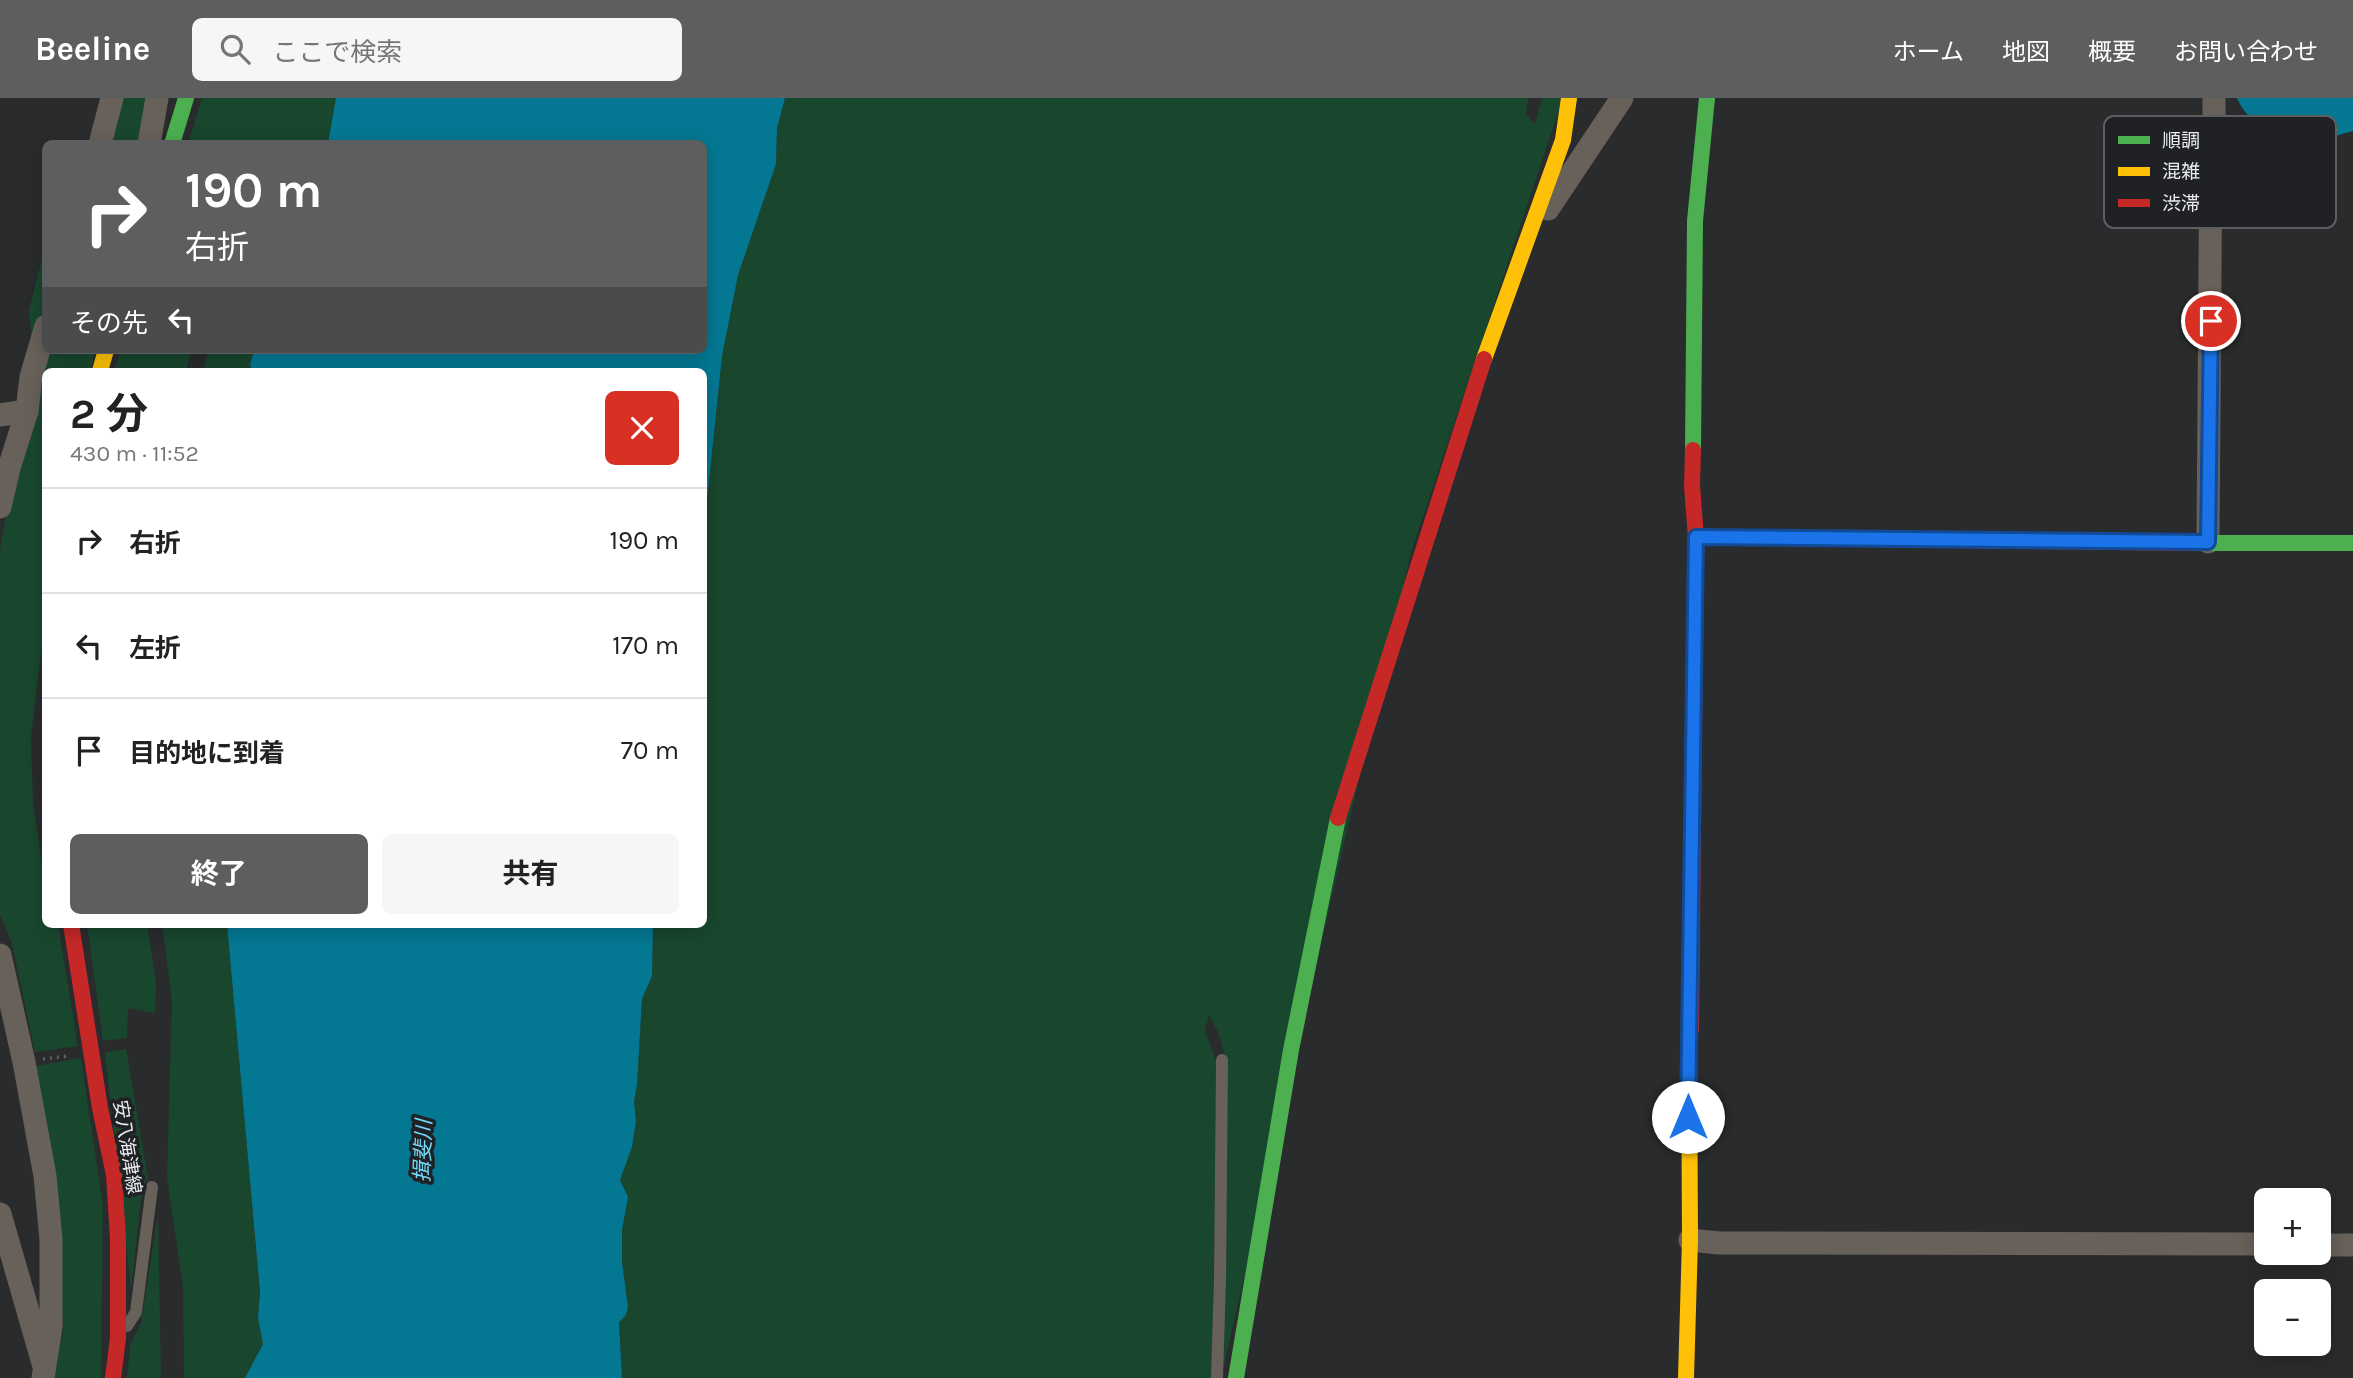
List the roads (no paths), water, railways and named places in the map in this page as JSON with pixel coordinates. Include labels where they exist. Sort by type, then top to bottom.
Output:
[{"type":"street","points":[[101,140],[112,98]]},
{"type":"street","points":[[150,140],[157,98]]},
{"type":"street","points":[[173,140],[186,98]]},
{"type":"street","points":[[1236,1378],[1292,1050],[1334,830],[1490,342],[1563,140],[1569,98]]},
{"type":"street","points":[[1528,240],[1622,98]]},
{"type":"street","points":[[1686,1378],[1690,1240],[1689,1034],[1696,537],[1692,486],[1695,221],[1707,98]]},
{"type":"street","points":[[2214,98],[2214,116]]},
{"type":"street","points":[[2208,542],[2210,228]]},
{"type":"street","points":[[0,507],[27,411],[31,377],[42,340]]},
{"type":"street","points":[[0,415],[27,411]]},
{"type":"street","points":[[1696,537],[2353,543]]},
{"type":"street","name":"安八海津線","points":[[72,928],[114,1175],[118,1240],[118,1338],[113,1378]]},
{"type":"street","points":[[0,955],[24,1062],[45,1176],[51,1240],[51,1327],[43,1372]]},
{"type":"street","points":[[0,1214],[43,1372]]},
{"type":"street","points":[[1690,1240],[1719,1243],[2254,1244]]},
{"type":"street","points":[[2331,1245],[2353,1245]]},
{"type":"lane","points":[[1217,1378],[1222,1060]]},
{"type":"lane","points":[[118,1338],[136,1312],[152,1187]]},
{"type":"water","points":[[336,98],[785,98],[777,128],[776,164],[738,275],[722,356],[707,500],[707,368],[251,368],[250,365],[253,354],[707,354],[707,140],[329,140]]},
{"type":"water","points":[[2237,98],[2353,98],[2353,131],[2336,136],[2336,116],[2250,116]]},
{"type":"water","name":"揖斐川","points":[[227,928],[653,928],[652,976],[642,999],[634,1101],[636,1121],[632,1147],[620,1180],[628,1197],[622,1230],[622,1262],[628,1307],[626,1315],[619,1322],[622,1378],[245,1378],[263,1344],[258,1318],[260,1292]]}]
